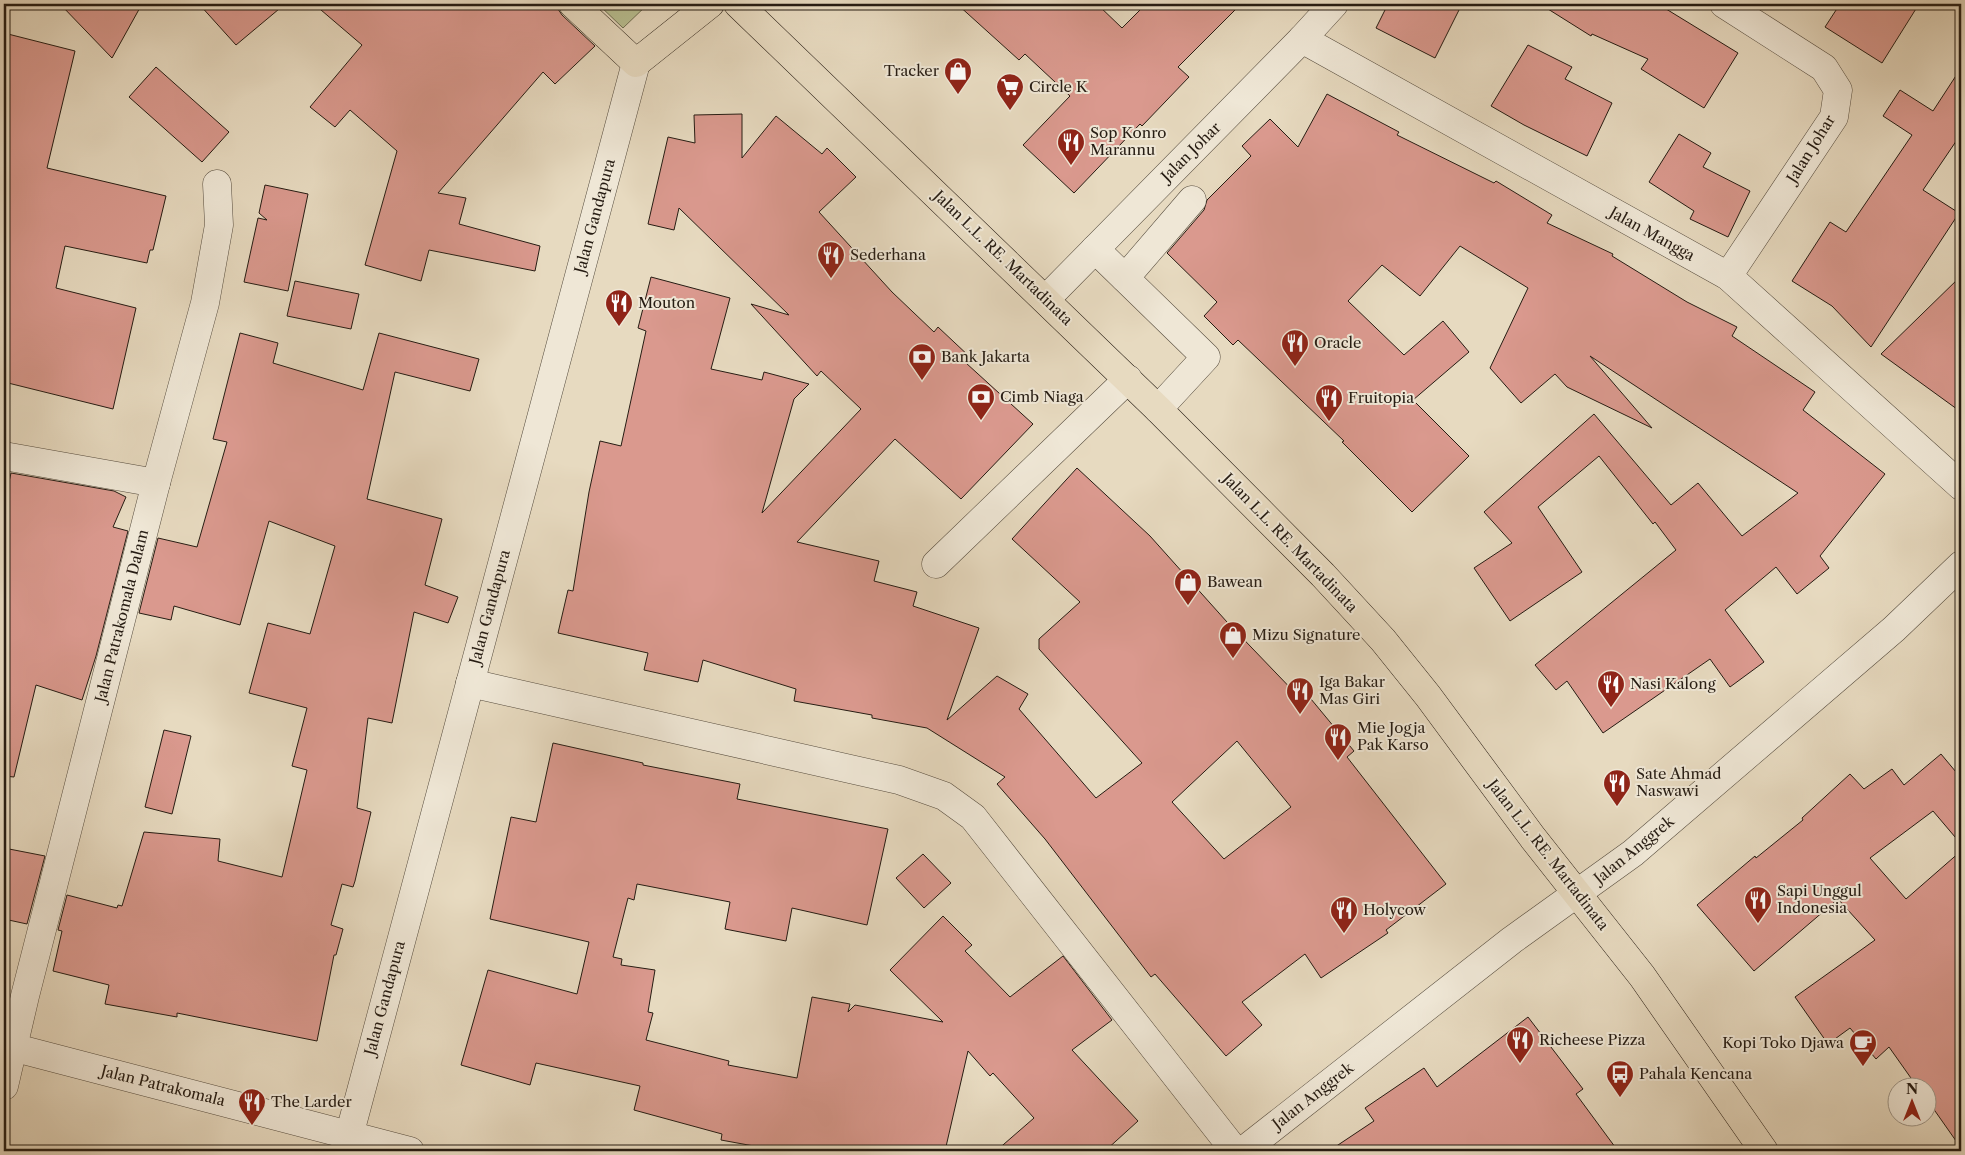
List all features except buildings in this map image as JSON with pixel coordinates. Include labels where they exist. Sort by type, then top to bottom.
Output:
[{"type":"main road","points":[[573,4],[636,63],[710,4]]},
{"type":"main road","name":"Jalan L.L. RE. Martadinata","points":[[738,4],[1128,379],[1322,575],[1383,640],[1642,976],[1764,1151]]},
{"type":"street","name":"Jalan Johar","points":[[1046,299],[1302,39],[1334,4]]},
{"type":"street","name":"Jalan Johar","points":[[1724,4],[1824,68],[1838,90],[1834,118],[1728,276]]},
{"type":"street","name":"Jalan Mangga","points":[[1302,39],[1728,276],[1961,486]]},
{"type":"street","name":"Jalan Gandapura","points":[[347,1143],[636,63]]},
{"type":"street","name":"Jalan Patrakomala Dalam","points":[[4,1086],[9,1046],[28,986],[156,483],[206,303],[219,225],[216,184]]},
{"type":"street","points":[[1125,278],[1192,200]]},
{"type":"street","points":[[1095,249],[1206,357],[1158,409]]},
{"type":"street","points":[[936,564],[1128,379]]},
{"type":"street","points":[[4,456],[156,483]]},
{"type":"street","name":"Jalan Anggrek","points":[[1243,1151],[1512,940],[1634,853],[1894,629],[1961,564]]},
{"type":"street","points":[[470,683],[899,780],[944,796],[973,817],[1234,1151]]},
{"type":"street","name":"Jalan Patrakomala","points":[[9,1046],[347,1143],[410,1151]]},
{"type":"green space","points":[[598,4],[648,4],[623,28]]},
{"type":"place","name":"Tracker","points":[[958,95]]},
{"type":"place","name":"Circle K","points":[[1010,111]]},
{"type":"place","name":"Sop Konro Marannu","points":[[1071,166]]},
{"type":"place","name":"Sederhana","points":[[831,279]]},
{"type":"place","name":"Mouton","points":[[619,327]]},
{"type":"place","name":"Oracle","points":[[1295,367]]},
{"type":"place","name":"Bank Jakarta","points":[[922,381]]},
{"type":"place","name":"Cimb Niaga","points":[[981,421]]},
{"type":"place","name":"Fruitopia","points":[[1329,422]]},
{"type":"place","name":"Bawean","points":[[1188,606]]},
{"type":"place","name":"Mizu Signature","points":[[1233,659]]},
{"type":"place","name":"Nasi Kalong","points":[[1611,708]]},
{"type":"place","name":"Iga Bakar Mas Giri","points":[[1300,715]]},
{"type":"place","name":"Mie Jogja Pak Karso","points":[[1338,761]]},
{"type":"place","name":"Sate Ahmad Naswawi","points":[[1617,807]]},
{"type":"place","name":"Sapi Unggul Indonesia","points":[[1758,924]]},
{"type":"place","name":"Holycow","points":[[1344,934]]},
{"type":"place","name":"Richeese Pizza","points":[[1520,1064]]},
{"type":"place","name":"Kopi Toko Djawa","points":[[1863,1067]]},
{"type":"place","name":"Pahala Kencana","points":[[1620,1098]]},
{"type":"place","name":"The Larder","points":[[252,1126]]}]
